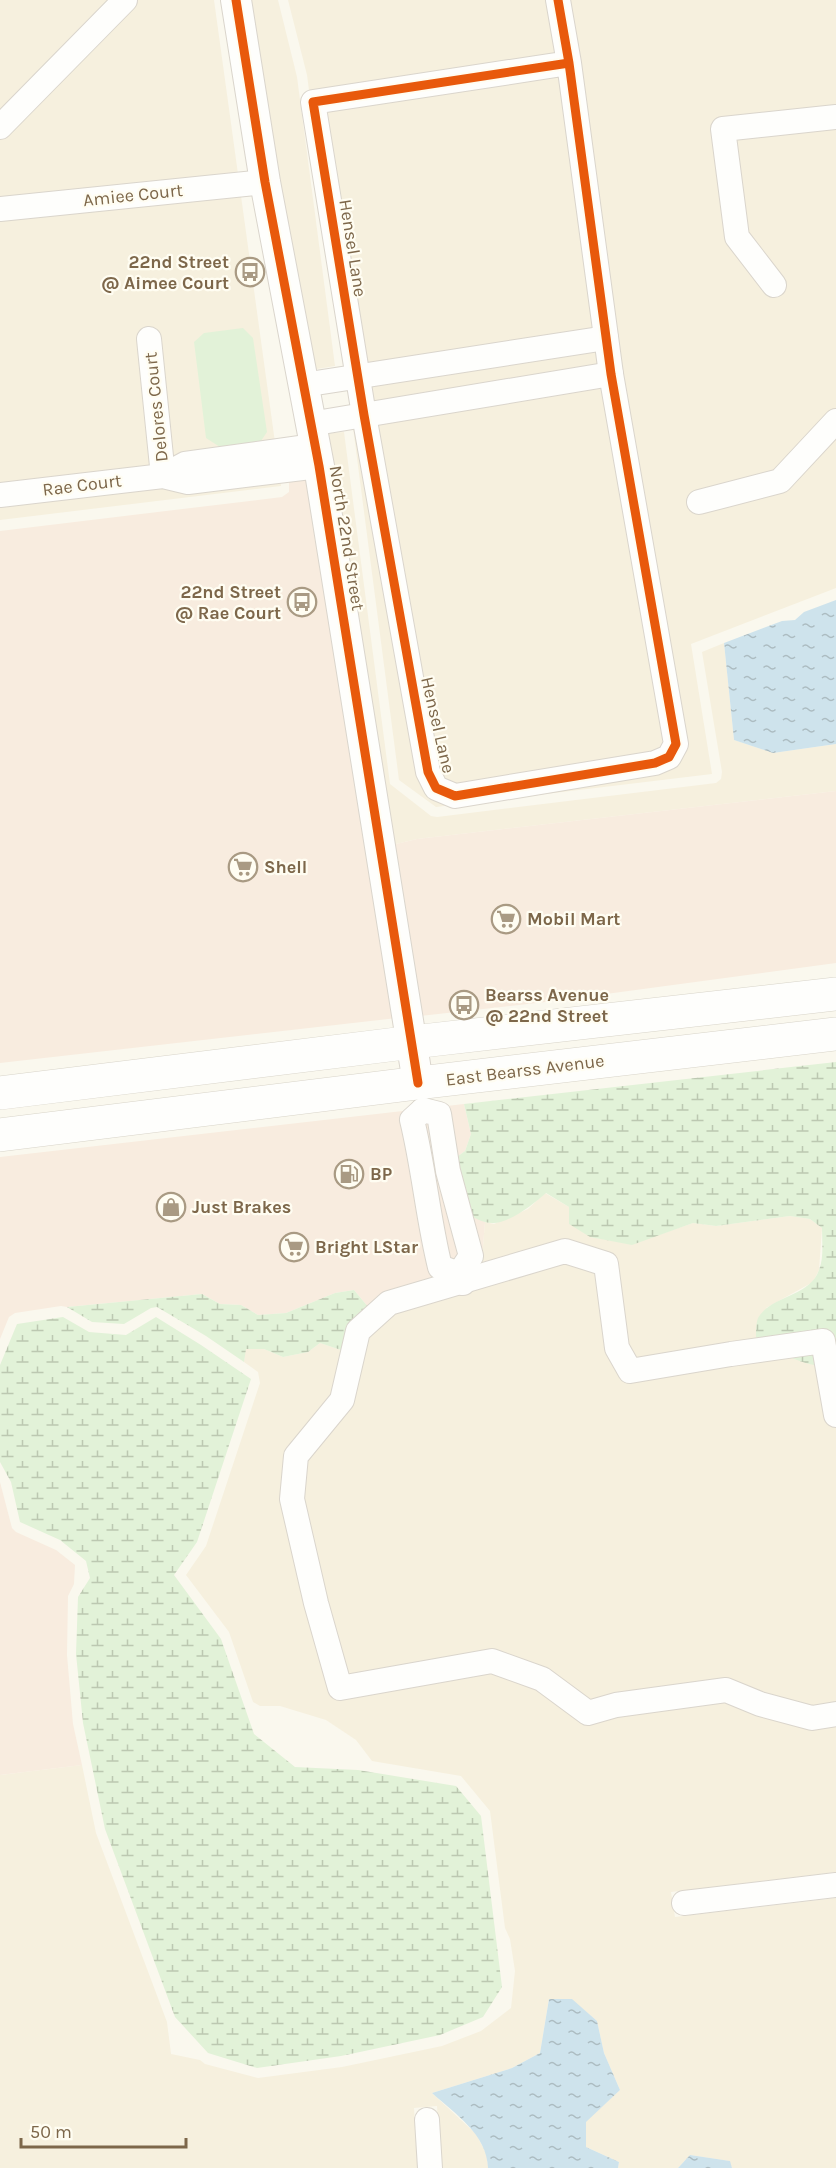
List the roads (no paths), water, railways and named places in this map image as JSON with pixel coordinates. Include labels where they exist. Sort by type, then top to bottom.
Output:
[{"type":"main road","points":[[0,1093],[836,993]]},
{"type":"main road","name":"East Bearss Avenue","points":[[0,1135],[421,1096],[836,1034]]},
{"type":"street","points":[[0,126],[124,0]]},
{"type":"street","name":"North 22nd Street","points":[[236,0],[265,182],[314,445],[421,1096]]},
{"type":"street","name":"Hensel Lane","points":[[558,0],[569,63],[611,374],[676,744],[669,757],[655,763],[455,796],[436,788],[428,772],[363,416],[313,102],[569,63]]},
{"type":"street","points":[[774,285],[737,237],[723,129],[836,117]]},
{"type":"street","name":"Amiee Court","points":[[0,209],[265,182]]},
{"type":"street","points":[[303,385],[606,338]]},
{"type":"street","name":"Delores Court","points":[[148,339],[163,476]]},
{"type":"street","points":[[363,416],[611,374]]},
{"type":"street","name":"Rae Court","points":[[0,495],[163,476],[188,482],[314,445],[363,416]]},
{"type":"street","points":[[699,502],[780,481],[836,422]]},
{"type":"street","points":[[421,1096],[439,1114],[448,1171],[471,1256],[461,1278],[440,1267],[432,1235],[420,1154],[412,1120],[421,1096]]},
{"type":"street","points":[[836,1415],[823,1341],[630,1371],[617,1348],[606,1264],[565,1251],[488,1273],[461,1278],[389,1303],[358,1331],[342,1400],[296,1456],[292,1499],[316,1603],[340,1688],[492,1661],[542,1679],[588,1713],[616,1705],[726,1690],[760,1704],[812,1718],[836,1714]]},
{"type":"street","points":[[684,1902],[836,1885]]},
{"type":"street","points":[[427,2120],[430,2168]]},
{"type":"water","points":[[836,600],[836,744],[773,753],[734,740],[724,643],[782,621],[795,620],[804,612]]},
{"type":"water","points":[[549,1999],[572,1999],[597,2021],[604,2053],[620,2090],[586,2122],[586,2147],[619,2162],[618,2168],[488,2168],[482,2145],[476,2135],[460,2117],[432,2093],[512,2068],[540,2053]]},
{"type":"water","points":[[690,2155],[730,2161],[732,2168],[678,2168]]},
{"type":"place","name":"22nd Street @ Aimee Court","points":[[250,272]]},
{"type":"place","name":"22nd Street @ Rae Court","points":[[302,602]]},
{"type":"place","name":"Shell","points":[[243,867]]},
{"type":"place","name":"Mobil Mart","points":[[506,919]]},
{"type":"place","name":"Bearss Avenue @ 22nd Street","points":[[464,1005]]},
{"type":"place","name":"BP","points":[[349,1174]]},
{"type":"place","name":"Just Brakes","points":[[171,1207]]},
{"type":"place","name":"Bright LStar","points":[[294,1247]]}]
